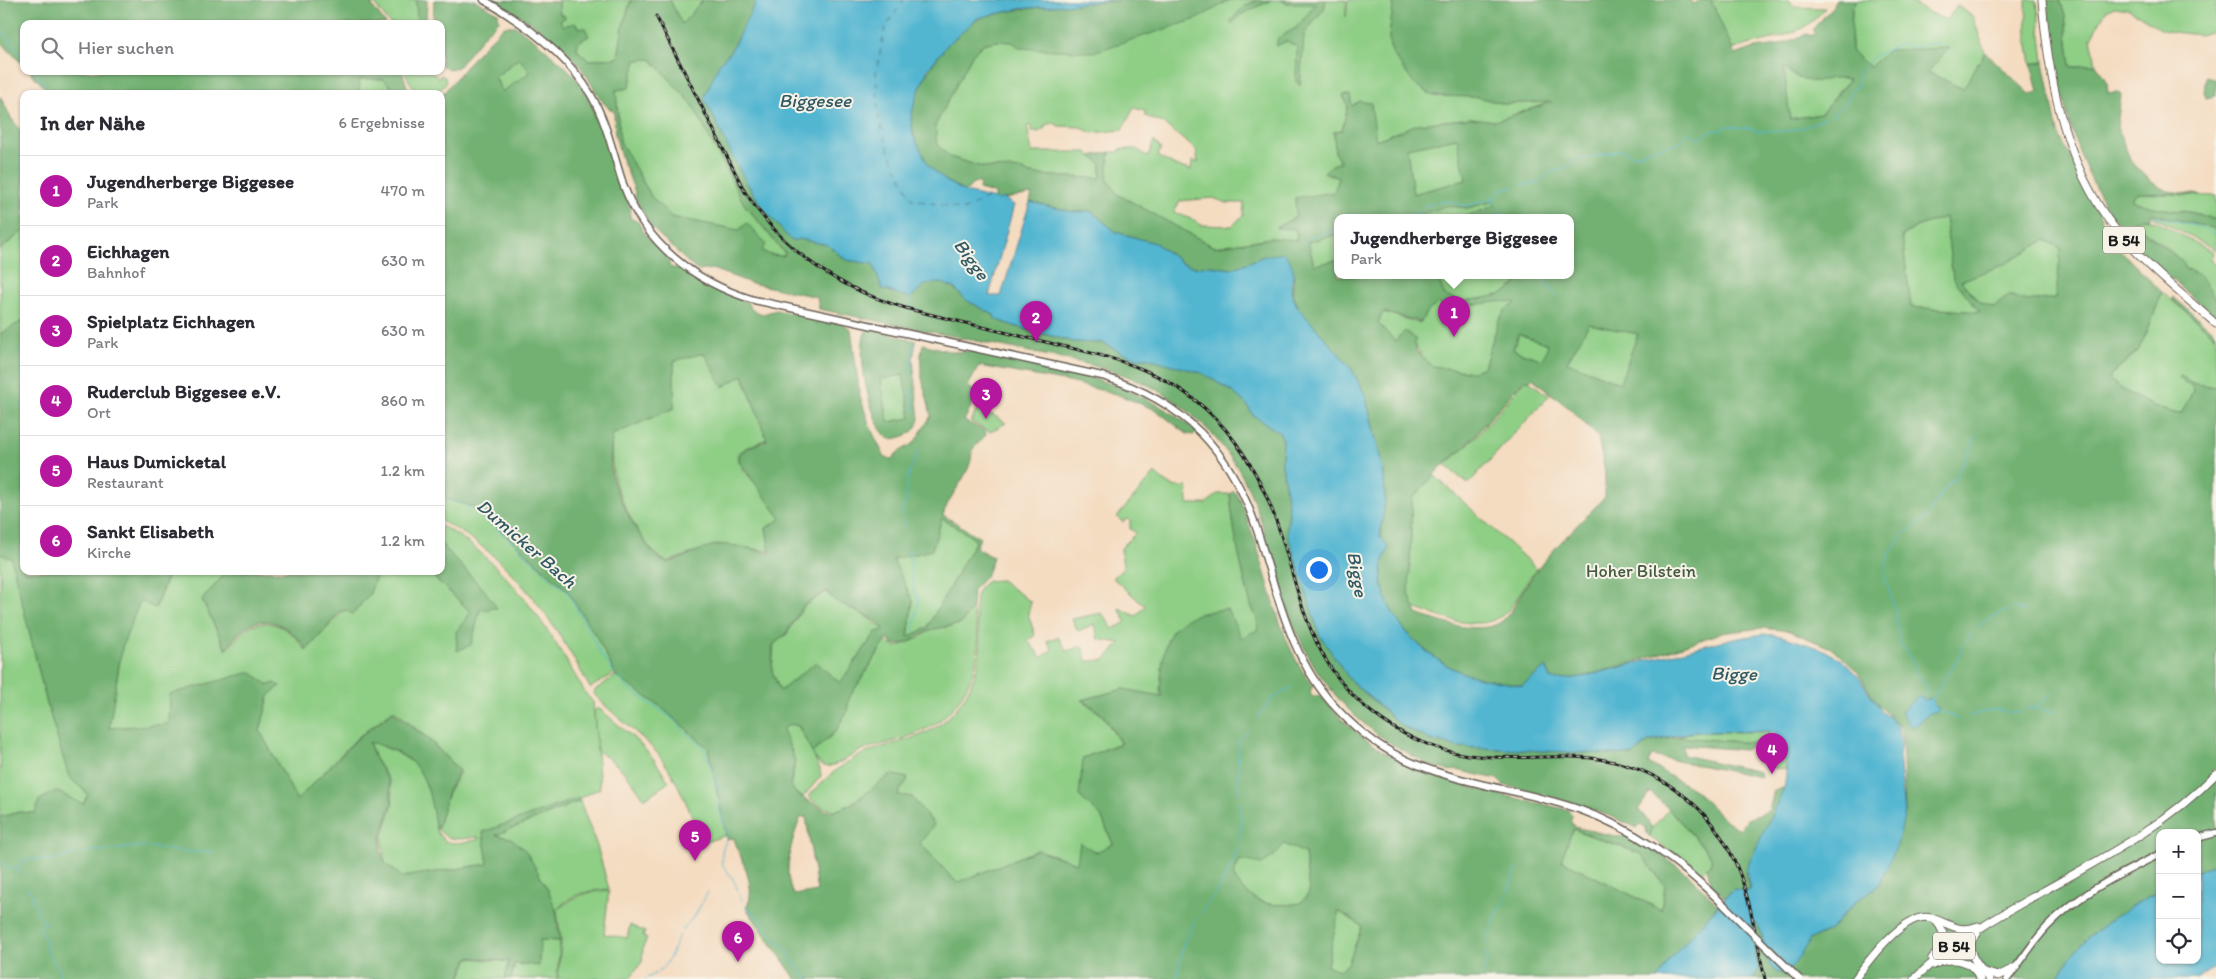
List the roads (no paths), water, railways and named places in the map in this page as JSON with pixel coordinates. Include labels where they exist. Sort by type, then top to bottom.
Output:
[{"type":"main road","points":[[484,0],[540,39],[563,59],[580,79],[601,115],[623,183],[636,212],[657,242],[678,263],[708,282],[744,297],[797,311],[1102,376],[1150,395],[1180,414],[1211,443],[1239,484],[1252,514],[1277,597],[1295,646],[1313,679],[1348,720],[1380,745],[1428,769],[1482,786],[1560,804],[1611,822],[1668,856],[1708,889],[1799,979]]},
{"type":"main road","name":"B 54","points":[[2042,0],[2056,97],[2065,132],[2087,183],[2110,223],[2126,242],[2148,265],[2216,324]]},
{"type":"main road","name":"B 54","points":[[1914,979],[1945,952],[1986,924],[2104,858],[2142,834],[2188,800],[2216,774]]},
{"type":"main road","points":[[2201,837],[2216,833]]},
{"type":"main road","points":[[2007,979],[2046,928],[2070,906],[2113,878],[2156,856]]},
{"type":"main road","points":[[1855,979],[1884,944],[1903,928],[1918,919],[1928,918],[1959,930],[1986,924]]},
{"type":"main road","points":[[1924,969],[1944,941],[1944,931],[1936,921]]},
{"type":"main road","points":[[1982,975],[1970,952],[1969,946],[1973,938],[1986,924]]},
{"type":"main road","points":[[1924,969],[1945,960],[1959,961],[1970,965],[1989,979]]},
{"type":"main road","points":[[1982,975],[1998,976],[2016,967]]},
{"type":"water","name":"Biggesee","points":[[757,0],[1120,0],[1019,9],[978,18],[948,44],[928,69],[916,98],[911,117],[913,135],[929,166],[946,181],[965,192],[999,200],[1003,198],[1014,205],[989,296],[1001,296],[1030,202],[1073,212],[1091,211],[1116,232],[1155,243],[1182,263],[1194,267],[1211,266],[1231,269],[1265,256],[1284,253],[1292,266],[1291,289],[1297,306],[1351,368],[1365,394],[1384,473],[1385,500],[1380,537],[1389,548],[1382,567],[1383,587],[1389,606],[1400,624],[1414,641],[1431,655],[1466,674],[1522,686],[1546,667],[1551,678],[1557,680],[1582,677],[1722,641],[1763,634],[1782,636],[1822,649],[1842,660],[1858,676],[1882,712],[1893,720],[1899,729],[1901,743],[1899,756],[1905,813],[1897,845],[1880,884],[1855,902],[1829,931],[1810,939],[1794,965],[1784,974],[1777,972],[1769,964],[1761,932],[1755,922],[1752,923],[1753,943],[1759,970],[1753,979],[1658,979],[1670,959],[1733,889],[1750,890],[1746,870],[1785,783],[1786,769],[1783,750],[1779,750],[1775,744],[1775,734],[1767,731],[1693,732],[1648,742],[1633,755],[1458,747],[1430,740],[1402,726],[1350,680],[1319,634],[1287,532],[1289,513],[1282,463],[1283,440],[1280,433],[1253,415],[1247,405],[1233,392],[1202,373],[1148,358],[1137,358],[1103,343],[1074,342],[995,319],[994,315],[966,300],[954,288],[942,283],[926,284],[910,298],[882,289],[873,264],[846,260],[828,245],[800,239],[792,241],[779,227],[767,213],[744,178],[704,98],[719,64],[730,52]]},
{"type":"water","points":[[1918,696],[1925,700],[1931,698],[1934,701],[1933,704],[1939,708],[1937,712],[1930,713],[1914,727],[1909,724],[1901,712]]},
{"type":"water","points":[[2216,863],[2216,966],[2196,979],[2058,979],[2074,952],[2095,932],[2127,909],[2156,893],[2156,964],[2201,964],[2201,870]]},
{"type":"waterway","name":"Dumicker Bach","points":[[0,28],[20,53]]},
{"type":"waterway","points":[[1831,116],[1848,100],[1853,88],[1858,87],[1857,75],[1874,56],[1900,44],[1913,47],[1934,43],[1942,44]]},
{"type":"waterway","name":"Dumicker Bach","points":[[37,75],[50,90]]},
{"type":"waterway","points":[[1522,185],[1538,183],[1551,172],[1565,168],[1579,158],[1584,159],[1621,150],[1627,151],[1629,155],[1640,154],[1652,148],[1681,142],[1690,132],[1699,139],[1710,131],[1721,130],[1725,126],[1751,128],[1756,131],[1788,131],[1808,126],[1825,118]]},
{"type":"waterway","points":[[1416,214],[1426,205],[1447,201],[1466,206],[1493,198],[1500,190],[1510,187],[1515,188]]},
{"type":"waterway","points":[[1493,198],[1495,205]]},
{"type":"waterway","points":[[1499,210],[1504,214]]},
{"type":"waterway","points":[[2153,216],[2193,225],[2216,234]]},
{"type":"waterway","points":[[1302,245],[1309,237],[1334,231]]},
{"type":"waterway","points":[[1542,279],[1557,297]]},
{"type":"waterway","points":[[909,297],[911,308],[919,310]]},
{"type":"waterway","points":[[910,376],[914,343]]},
{"type":"waterway","points":[[911,389],[914,411]]},
{"type":"waterway","points":[[1923,699],[1927,687],[1915,671],[1915,665],[1900,643],[1895,610],[1884,574],[1889,555],[1897,542],[1901,536],[1925,519],[1946,487],[1956,477],[1978,433]]},
{"type":"waterway","points":[[906,526],[902,509],[907,501],[907,482],[918,450]]},
{"type":"waterway","name":"Dumicker Bach","points":[[445,498],[471,508],[520,548],[567,591],[602,656],[615,673]]},
{"type":"waterway","points":[[908,548],[914,591],[919,600],[914,628],[917,635]]},
{"type":"waterway","points":[[2013,608],[2023,611]]},
{"type":"waterway","points":[[1977,628],[1989,618],[2008,610]]},
{"type":"waterway","points":[[1932,699],[1958,658],[1963,645],[1972,634]]},
{"type":"waterway","points":[[1332,665],[1337,661]]},
{"type":"waterway","name":"Dumicker Bach","points":[[618,676],[627,687],[673,719],[704,748],[719,790],[720,811],[728,835],[722,851],[722,864],[733,879],[742,900]]},
{"type":"waterway","points":[[1257,718],[1272,699],[1292,687]]},
{"type":"waterway","points":[[2034,707],[2042,703],[2051,694]]},
{"type":"waterway","points":[[2027,708],[2057,712]]},
{"type":"waterway","points":[[1968,716],[1996,709],[2007,712],[2021,712]]},
{"type":"waterway","points":[[1937,711],[1959,718]]},
{"type":"waterway","points":[[1239,793],[1238,741],[1248,732]]},
{"type":"waterway","points":[[1201,913],[1226,875],[1238,847],[1241,832],[1239,802]]},
{"type":"waterway","points":[[85,853],[141,846],[190,852],[214,851]]},
{"type":"waterway","points":[[17,869],[21,862],[30,859],[52,861],[76,854]]},
{"type":"waterway","points":[[0,862],[6,867],[17,869],[22,876]]},
{"type":"waterway","points":[[1487,944],[1494,919],[1505,901],[1514,874],[1518,869]]},
{"type":"waterway","points":[[28,888],[34,898],[32,901],[37,906],[36,912],[45,923],[39,930],[46,940],[47,952],[60,970],[58,979]]},
{"type":"waterway","points":[[682,930],[696,914],[708,892]]},
{"type":"waterway","name":"Dumicker Bach","points":[[747,906],[776,940],[786,948],[794,963],[808,979]]},
{"type":"waterway","points":[[1177,978],[1184,942],[1196,918]]},
{"type":"waterway","points":[[646,979],[660,970],[668,961],[679,935]]},
{"type":"waterway","points":[[1480,979],[1487,963],[1486,953]]},
{"type":"railway","points":[[656,16],[745,192],[777,233],[816,266],[860,291],[909,309],[1133,365],[1172,384],[1196,401],[1217,420],[1251,466],[1264,492],[1276,519],[1298,594],[1314,637],[1324,657],[1336,676],[1370,711],[1392,727],[1416,740],[1455,753],[1494,757],[1571,757],[1623,764],[1647,773],[1669,785],[1689,800],[1707,818],[1722,839],[1741,876],[1765,979]]},
{"type":"place","name":"Jugendherberge Biggesee","points":[[1454,337]]},
{"type":"place","name":"Eichhagen","points":[[1036,342]]},
{"type":"place","name":"Spielplatz Eichhagen","points":[[986,419]]},
{"type":"place","name":"Ruderclub Biggesee e.V.","points":[[1772,774]]},
{"type":"place","name":"Haus Dumicketal","points":[[695,861]]},
{"type":"place","name":"Sankt Elisabeth","points":[[738,962]]},
{"type":"water label","name":"Bigge","points":[[972,259]]},
{"type":"water label","name":"Bigge","points":[[1358,574]]},
{"type":"water label","name":"Bigge","points":[[1734,673]]},
{"type":"park label","name":"Hoher Bilstein","points":[[1641,571]]}]
